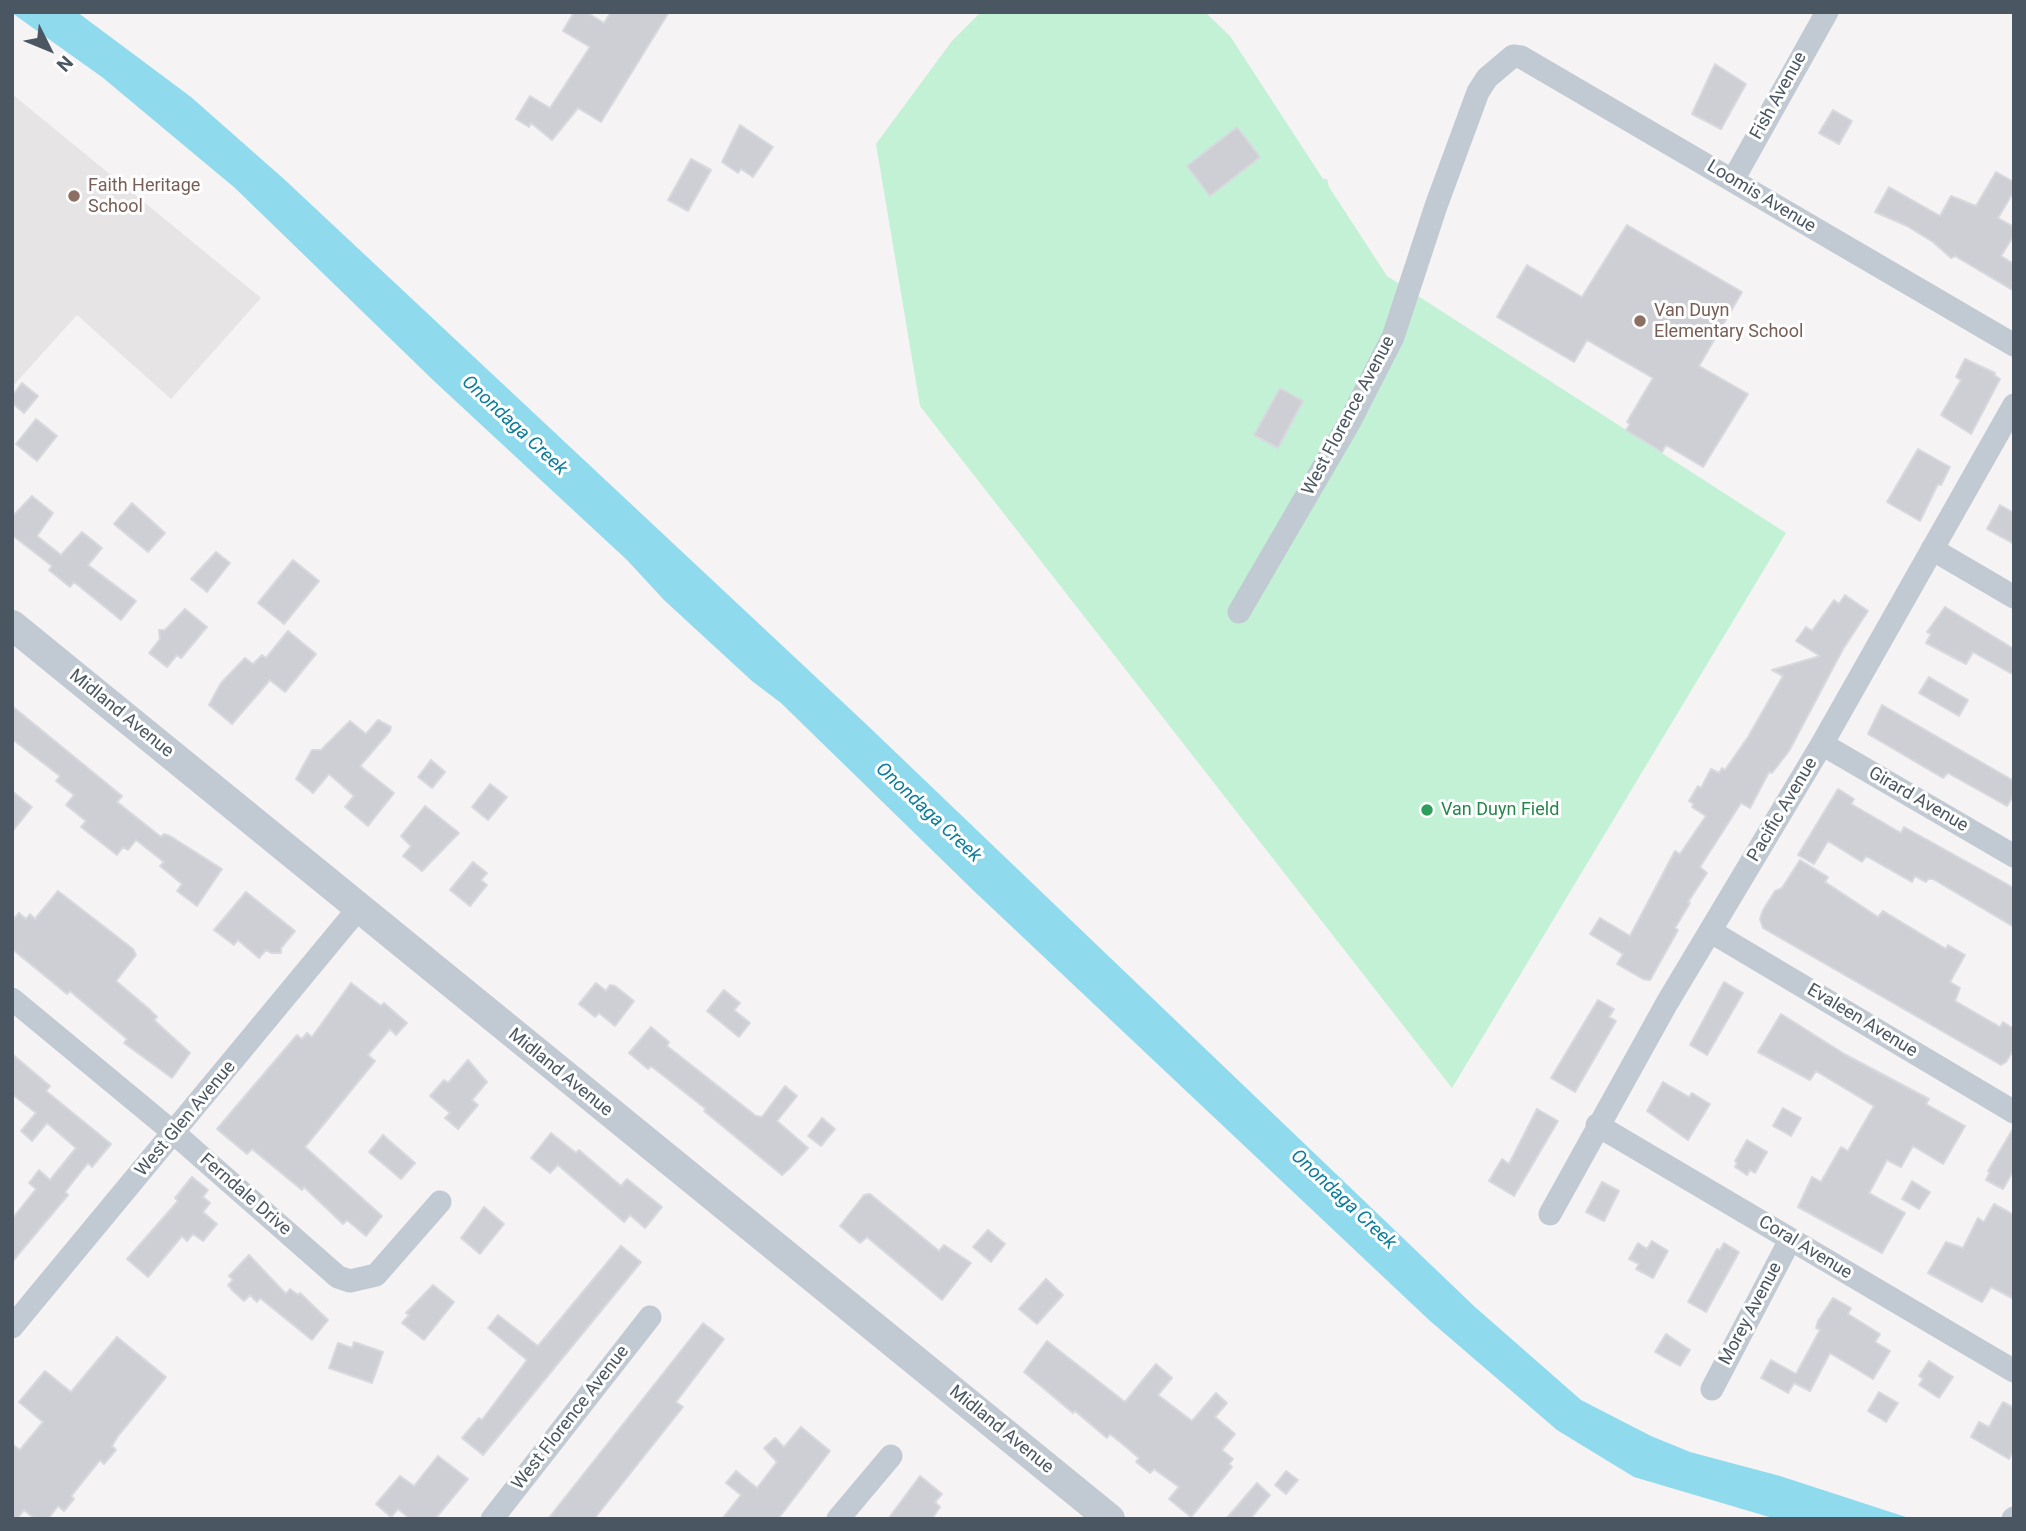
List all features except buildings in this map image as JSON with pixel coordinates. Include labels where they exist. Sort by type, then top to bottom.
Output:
[{"type":"street","name":"Fish Avenue","points":[[1733,180],[1827,12]]},
{"type":"street","name":"Loomis Avenue","points":[[1507,59],[1521,57],[2014,345]]},
{"type":"street","name":"West Florence Avenue","points":[[1239,612],[1349,422],[1394,337],[1436,206],[1478,92],[1487,78],[1507,59]]},
{"type":"street","name":"Pacific Avenue","points":[[1550,1214],[1597,1125],[1822,744],[2014,405]]},
{"type":"street","points":[[1932,549],[2014,597]]},
{"type":"street","name":"Midland Avenue","points":[[12,625],[1110,1519]]},
{"type":"street","name":"Girard Avenue","points":[[1822,744],[2014,856]]},
{"type":"street","name":"West Glen Avenue","points":[[12,1328],[358,909]]},
{"type":"street","name":"Evaleen Avenue","points":[[1710,931],[2014,1112]]},
{"type":"street","name":"Ferndale Drive","points":[[12,999],[174,1133],[338,1277],[350,1281],[376,1275],[440,1202]]},
{"type":"street","name":"Coral Avenue","points":[[1597,1125],[2014,1371]]},
{"type":"street","name":"Morey Avenue","points":[[1712,1389],[1790,1240]]},
{"type":"street","name":"West Florence Avenue","points":[[492,1519],[650,1317]]},
{"type":"street","points":[[838,1519],[891,1456]]},
{"type":"shaded area","name":"Faith Heritage School","points":[[12,94],[261,298],[171,399],[77,315],[12,387]]},
{"type":"green space","name":"Van Duyn Field","points":[[981,12],[1205,12],[1230,36],[1323,179],[1327,179],[1329,187],[1387,276],[1786,533],[1452,1088],[920,406],[876,144],[952,41]]},
{"type":"water","name":"Onondaga Creek","points":[[77,12],[191,97],[285,180],[866,724],[1475,1307],[1581,1400],[1651,1436],[1690,1452],[1780,1476],[1912,1519],[1776,1519],[1634,1477],[1557,1430],[1429,1320],[975,892],[781,703],[752,681],[664,600],[627,560],[434,381],[235,188],[102,77],[12,13]]},
{"type":"place","name":"Faith Heritage School","points":[[74,196]]},
{"type":"place","name":"Van Duyn Elementary School","points":[[1640,321]]},
{"type":"place","name":"Van Duyn Field","points":[[1427,810]]}]
